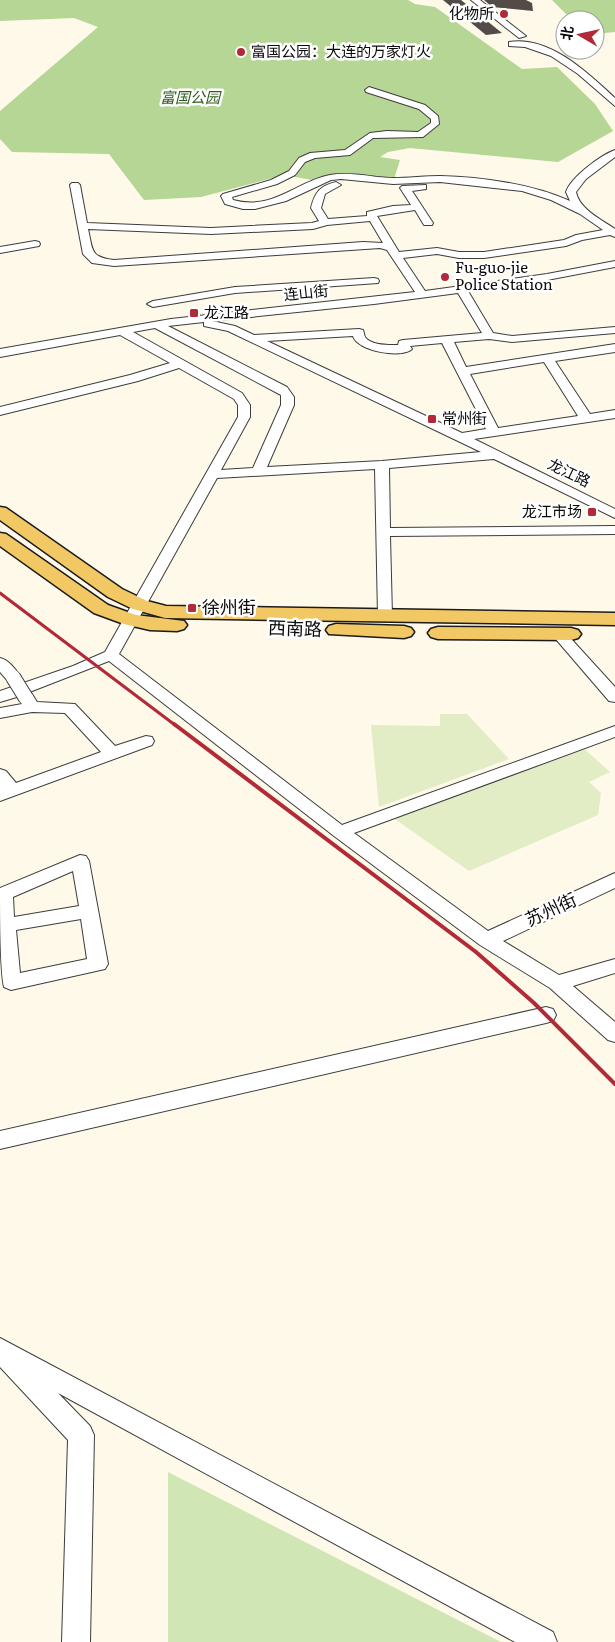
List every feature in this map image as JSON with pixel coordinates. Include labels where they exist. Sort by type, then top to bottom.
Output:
[{"type":"main road","points":[[0,512],[115,593],[135,613]]},
{"type":"main road","name":"西南路","points":[[0,538],[101,609],[135,613],[150,624],[385,624],[553,629],[615,635]]},
{"type":"main road","points":[[553,629],[615,619]]},
{"type":"street","points":[[474,0],[522,36]]},
{"type":"street","points":[[512,44],[525,42],[553,54],[611,94],[615,103]]},
{"type":"street","points":[[369,90],[422,107],[435,118],[435,124],[420,135],[388,134],[370,136],[347,153],[313,155],[302,160],[292,172],[274,182],[226,196],[229,202],[243,206],[255,206],[283,199],[329,178],[341,176],[393,182],[440,179],[523,188],[554,198],[584,212],[614,233]]},
{"type":"street","points":[[584,212],[572,199],[570,191],[574,183],[615,153]]},
{"type":"street","points":[[326,222],[320,217],[316,208],[320,193],[326,187],[355,184],[405,188],[471,182]]},
{"type":"street","points":[[75,185],[88,254],[96,261],[114,263],[363,244],[380,245],[393,252],[484,255],[566,243],[580,237],[614,233]]},
{"type":"street","points":[[405,188],[428,223]]},
{"type":"street","points":[[416,207],[393,209],[371,214],[393,252],[422,294]]},
{"type":"street","points":[[83,226],[211,232],[313,226],[326,222],[374,218]]},
{"type":"street","points":[[0,250],[35,244]]},
{"type":"street","name":"连山街","points":[[0,353],[180,321],[461,289],[548,277],[615,264]]},
{"type":"street","points":[[153,304],[228,291],[374,282]]},
{"type":"street","points":[[298,288],[308,307]]},
{"type":"street","points":[[461,289],[489,336]]},
{"type":"street","points":[[230,328],[230,324],[241,315]]},
{"type":"street","name":"龙江路","points":[[180,321],[230,328],[460,437],[615,514]]},
{"type":"street","points":[[157,325],[288,394],[289,402],[258,472]]},
{"type":"street","points":[[252,339],[359,332],[362,341],[370,345],[391,349],[406,349],[403,343],[489,336],[512,339],[615,330]]},
{"type":"street","points":[[0,697],[79,669],[111,655],[244,417],[244,405],[238,396],[122,331]]},
{"type":"street","points":[[446,339],[494,432]]},
{"type":"street","points":[[462,371],[570,356],[589,350],[615,348]]},
{"type":"street","points":[[547,358],[586,418]]},
{"type":"street","points":[[0,411],[134,378],[178,364]]},
{"type":"street","points":[[460,437],[615,414]]},
{"type":"street","points":[[213,474],[496,455]]},
{"type":"street","points":[[382,464],[385,624]]},
{"type":"street","points":[[384,532],[615,530]]},
{"type":"street","points":[[553,629],[615,697]]},
{"type":"street","points":[[111,655],[340,832],[487,940],[557,983],[615,1034]]},
{"type":"street","points":[[0,663],[13,677],[29,702]]},
{"type":"street","points":[[0,713],[29,702],[69,708],[112,753]]},
{"type":"street","points":[[340,832],[615,731]]},
{"type":"street","points":[[0,775],[6,792],[146,740]]},
{"type":"street","points":[[80,861],[98,964],[11,982],[4,921],[4,894],[80,861]]},
{"type":"street","name":"苏州街","points":[[487,940],[615,880]]},
{"type":"street","points":[[4,921],[88,910]]},
{"type":"street","points":[[557,983],[615,966]]},
{"type":"street","points":[[0,1140],[546,1015]]},
{"type":"street","points":[[0,1349],[81,1435],[76,1642]]},
{"type":"street","points":[[0,1349],[543,1642]]},
{"type":"green space","name":"富国公园","points":[[0,0],[408,0],[415,4],[435,7],[522,69],[557,67],[595,104],[613,131],[558,162],[410,148],[388,152],[380,157],[400,160],[394,179],[338,174],[312,180],[284,175],[201,197],[144,200],[109,154],[12,152],[0,139],[0,111],[98,27],[74,18],[0,21]]},
{"type":"green space","points":[[552,0],[615,0],[615,32],[605,33],[605,10],[562,10]]},
{"type":"green space","points":[[440,714],[467,714],[509,759],[379,807],[371,725],[440,726]]},
{"type":"green space","points":[[580,745],[610,772],[589,782],[601,793],[598,815],[469,871],[392,817]]},
{"type":"green space","points":[[168,1472],[501,1642],[168,1642]]},
{"type":"building","points":[[443,0],[461,0],[502,33],[486,35]]},
{"type":"building","points":[[484,0],[526,0],[532,3],[533,11],[492,7]]},
{"type":"railway","points":[[0,593],[175,725]]},
{"type":"railway","points":[[174,724],[476,952],[534,1003],[615,1084]]},
{"type":"place","name":"化物所","points":[[504,14]]},
{"type":"place","name":"富国公园：大连的万家灯火","points":[[241,52]]},
{"type":"place","name":"Fu-guo-jie Police Station","points":[[445,277]]},
{"type":"place","name":"龙江路","points":[[194,313]]},
{"type":"place","name":"常州街","points":[[432,419]]},
{"type":"place","name":"龙江市场","points":[[592,512]]},
{"type":"place","name":"徐州街","points":[[192,608]]}]
